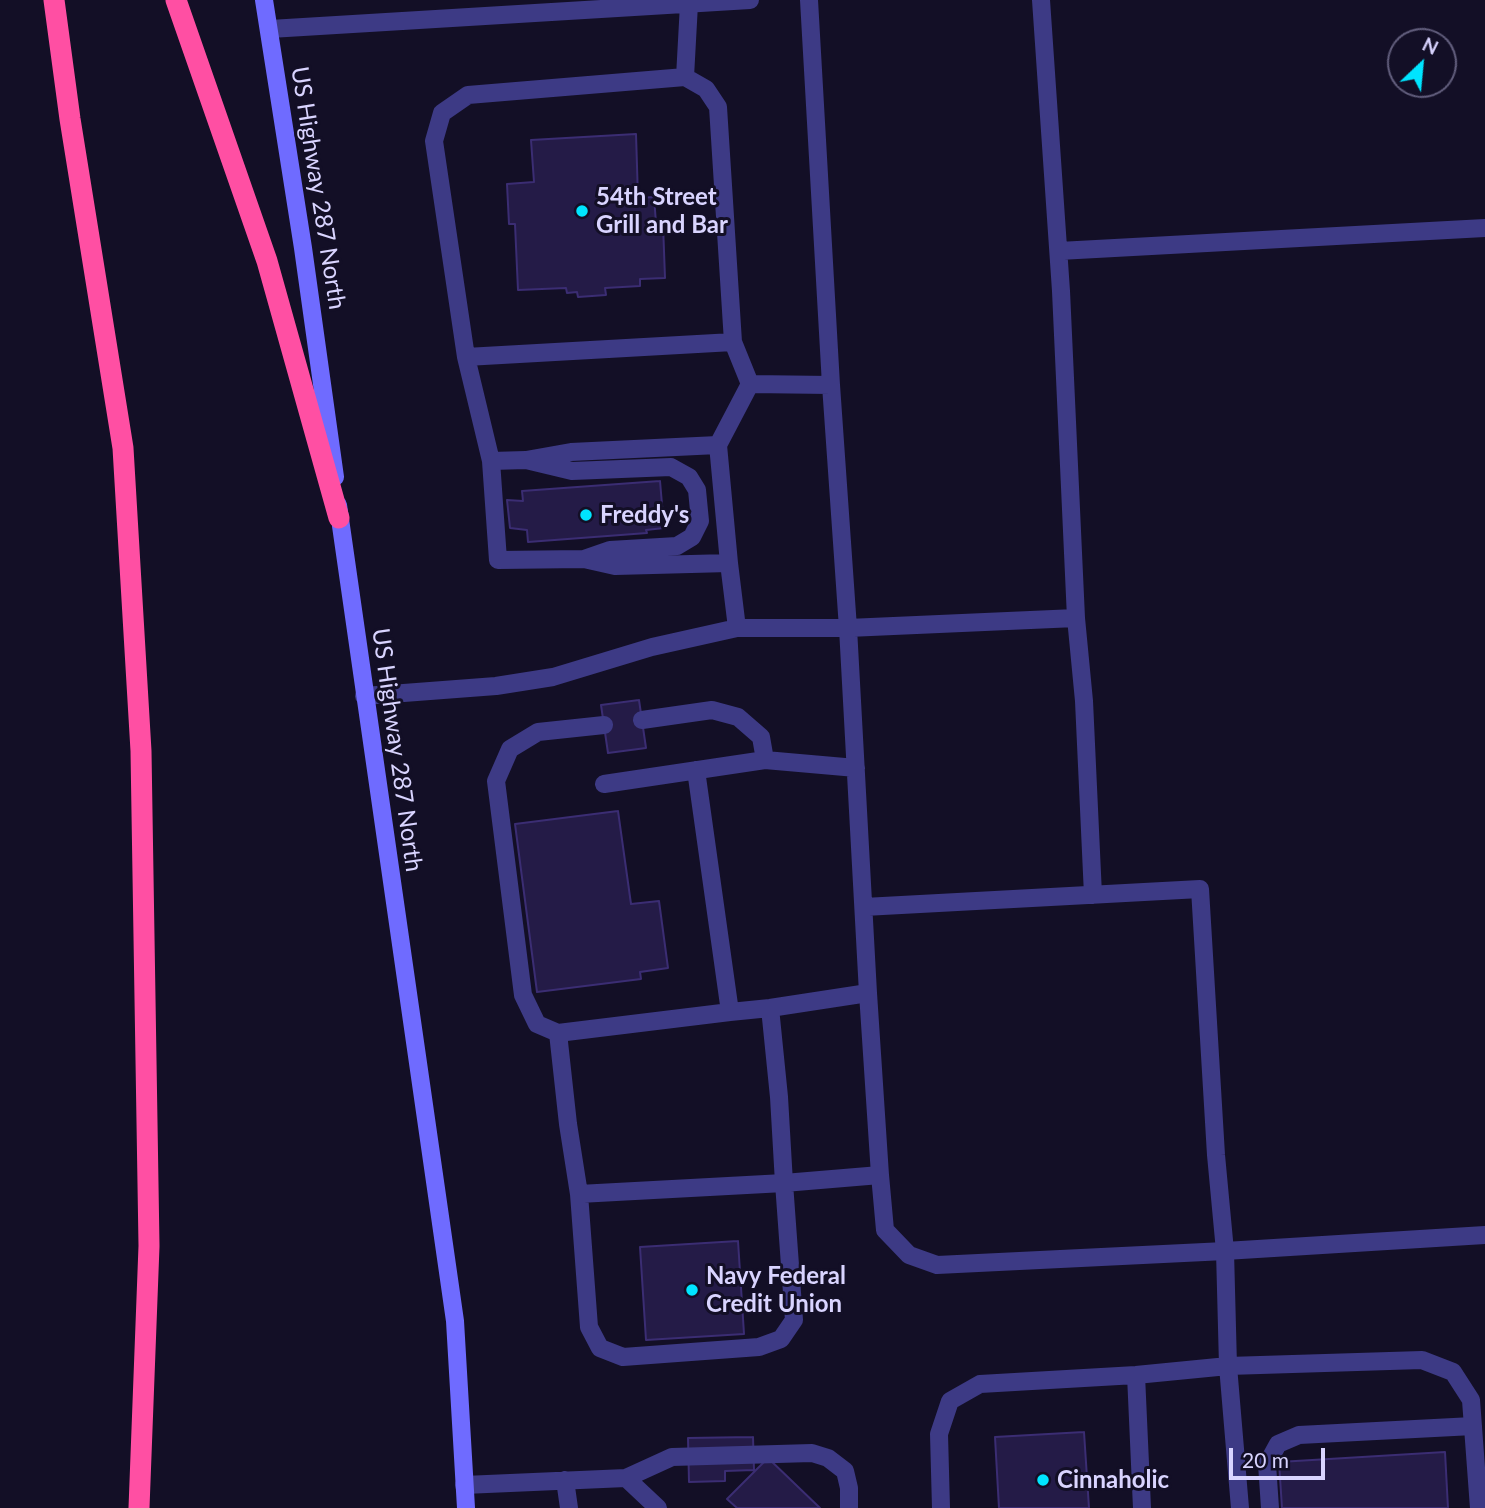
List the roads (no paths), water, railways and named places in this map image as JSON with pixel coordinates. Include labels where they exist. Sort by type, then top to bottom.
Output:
[{"type":"highway","points":[[54,0],[70,119],[123,448],[140,737],[149,1246],[139,1508]]},
{"type":"highway","points":[[176,0],[267,261],[339,518]]},
{"type":"main road","name":"US Highway 287 North","points":[[264,0],[305,261],[364,696],[455,1321],[466,1508]]},
{"type":"lane","points":[[270,29],[750,0]]},
{"type":"lane","points":[[809,0],[868,993],[886,1230],[909,1255],[937,1265],[1485,1235]]},
{"type":"lane","points":[[1041,0],[1059,251],[1076,618],[1084,701],[1093,895]]},
{"type":"lane","points":[[685,77],[689,4]]},
{"type":"lane","points":[[729,563],[615,566],[584,559],[498,560],[491,461],[466,357],[434,141],[442,113],[468,95],[685,77],[706,89],[718,107],[733,342],[751,384]]},
{"type":"lane","points":[[1059,251],[1485,228]]},
{"type":"lane","points":[[466,357],[733,342]]},
{"type":"lane","points":[[751,384],[831,385]]},
{"type":"lane","points":[[737,628],[719,444],[751,384]]},
{"type":"lane","points":[[491,461],[526,460],[571,452],[719,444]]},
{"type":"lane","points":[[526,460],[572,471],[671,467],[689,477],[697,490],[700,521],[692,537],[677,547],[610,550],[584,559]]},
{"type":"lane","points":[[364,696],[496,686],[553,677],[652,647],[737,628],[848,628],[1076,618]]},
{"type":"lane","points":[[642,720],[712,710],[738,717],[761,737],[765,760]]},
{"type":"lane","points":[[604,724],[538,732],[510,749],[496,781],[523,995],[537,1024],[558,1033],[769,1008],[868,993]]},
{"type":"lane","points":[[604,783],[765,760],[856,768]]},
{"type":"lane","points":[[696,770],[730,1012]]},
{"type":"lane","points":[[864,907],[1200,890],[1224,1251],[1228,1366],[1240,1508]]},
{"type":"lane","points":[[558,1033],[579,1194],[590,1326],[600,1348],[623,1357],[759,1348],[781,1339],[794,1320],[779,1097],[769,1008]]},
{"type":"lane","points":[[579,1194],[880,1175]]},
{"type":"lane","points":[[941,1508],[939,1433],[950,1401],[980,1384],[1136,1375],[1228,1366],[1422,1360],[1453,1373],[1471,1400],[1479,1508]]},
{"type":"lane","points":[[1136,1375],[1142,1508]]},
{"type":"lane","points":[[1270,1508],[1267,1464],[1278,1444],[1299,1435],[1473,1426]]},
{"type":"lane","points":[[464,1485],[626,1478],[672,1457],[813,1453],[828,1458],[845,1471],[849,1488],[849,1508]]},
{"type":"lane","points":[[626,1478],[658,1508]]},
{"type":"lane","points":[[565,1480],[569,1508]]},
{"type":"place","name":"54th Street Grill and Bar","points":[[582,211]]},
{"type":"place","name":"Freddy's","points":[[586,515]]},
{"type":"place","name":"Navy Federal Credit Union","points":[[692,1290]]},
{"type":"place","name":"Cinnaholic","points":[[1043,1480]]}]
